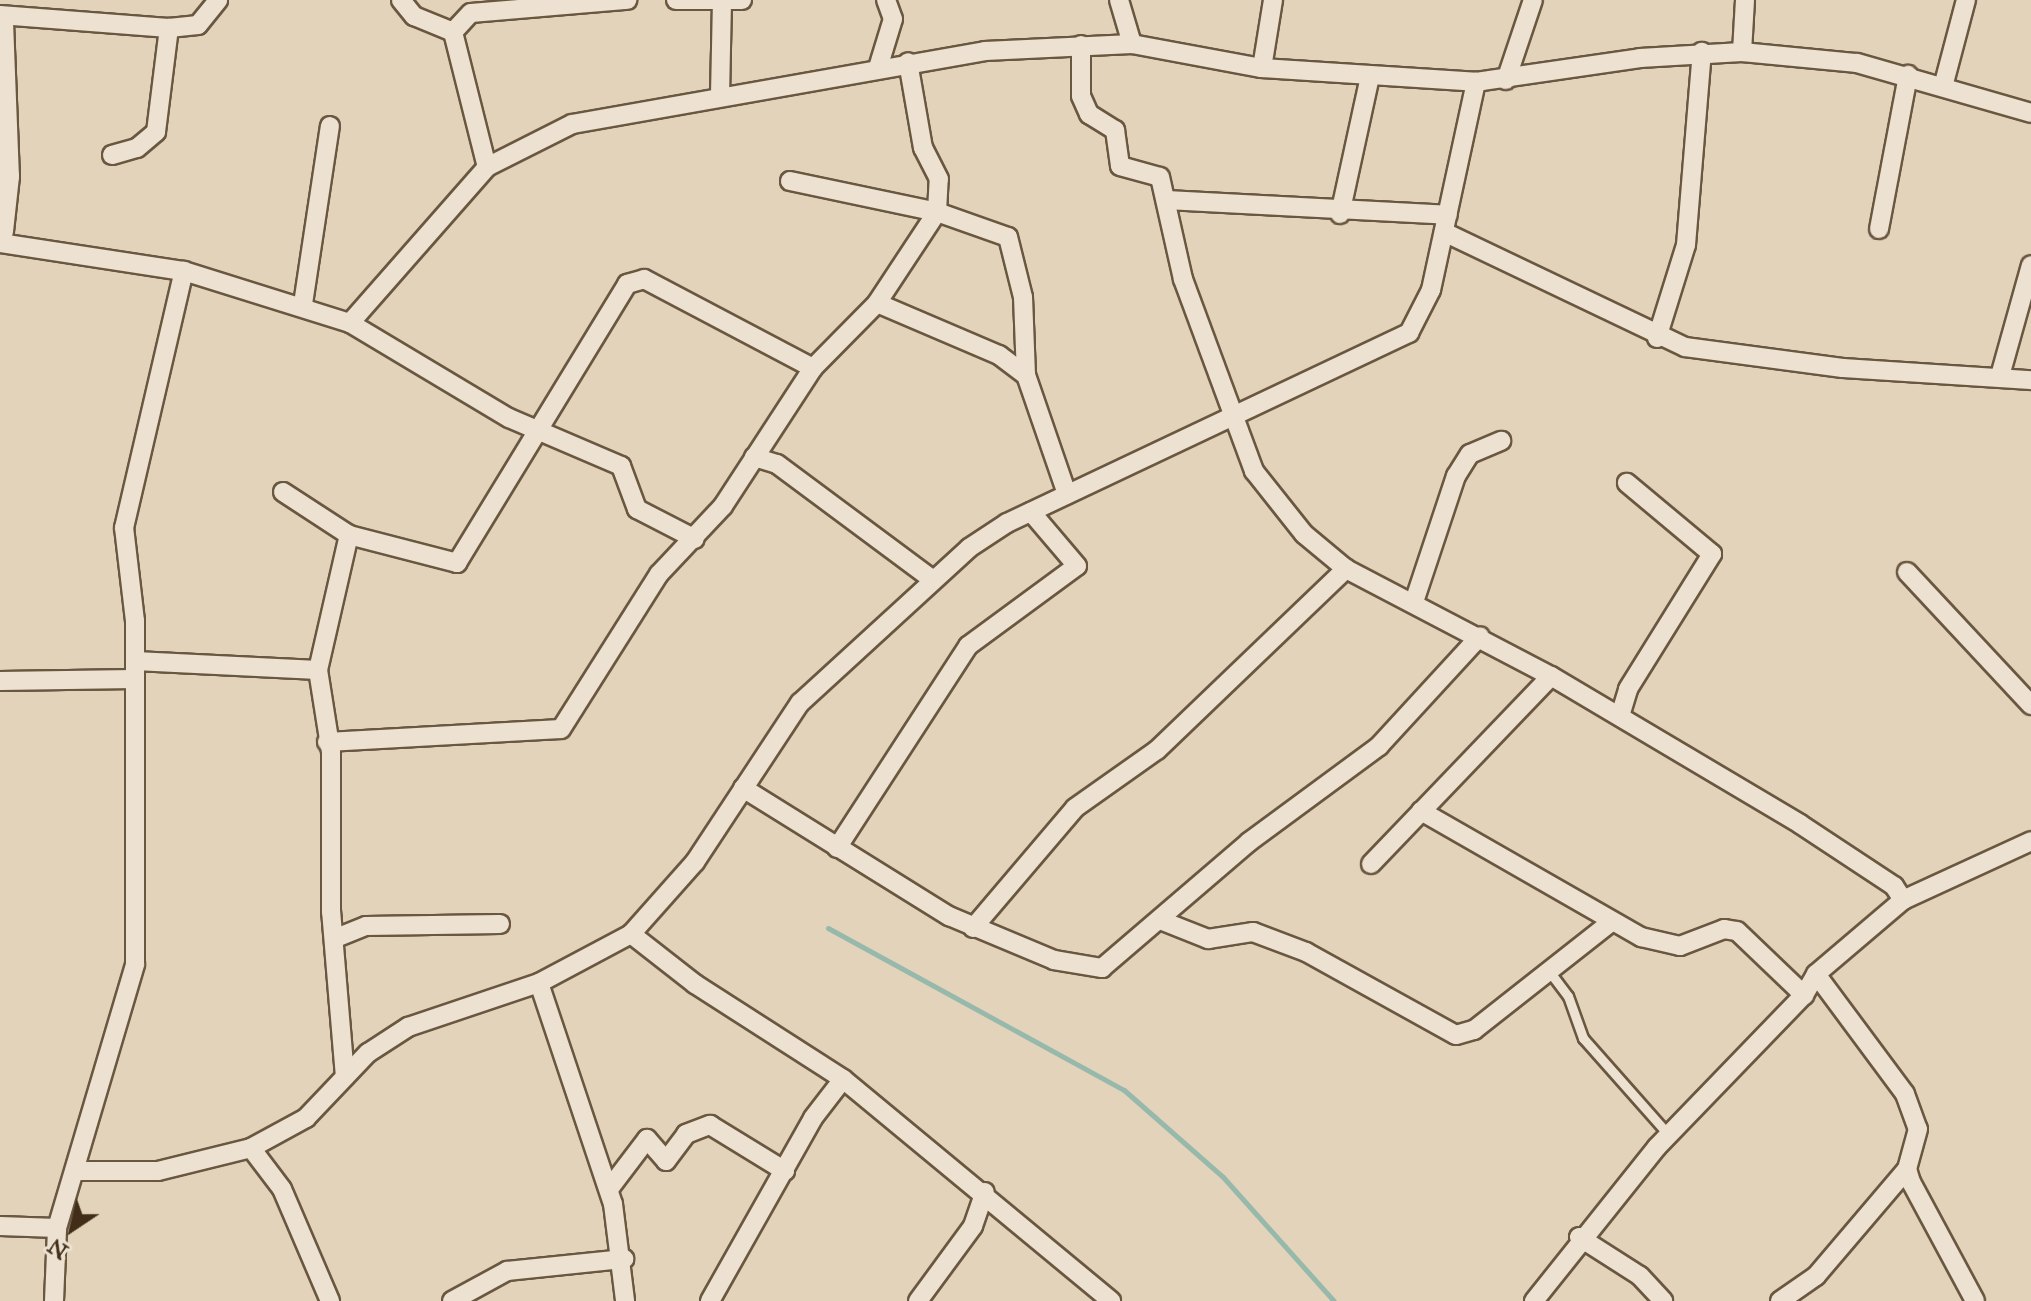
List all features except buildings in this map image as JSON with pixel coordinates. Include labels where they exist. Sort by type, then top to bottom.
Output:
[{"type":"street","points":[[0,15],[169,28],[198,25],[218,0]]},
{"type":"street","points":[[401,0],[414,16],[453,32]]},
{"type":"street","points":[[453,32],[471,13],[627,0]]},
{"type":"street","points":[[676,0],[722,3],[742,0]]},
{"type":"street","points":[[878,68],[893,19],[886,0]]},
{"type":"street","points":[[1119,0],[1132,44]]},
{"type":"street","points":[[1262,68],[1273,0]]},
{"type":"street","points":[[1506,80],[1533,0]]},
{"type":"street","points":[[1742,52],[1745,0]]},
{"type":"street","points":[[1944,83],[1966,0]]},
{"type":"street","points":[[720,96],[722,3]]},
{"type":"street","points":[[0,22],[6,176],[0,231]]},
{"type":"street","points":[[112,155],[156,132],[169,28]]},
{"type":"street","points":[[453,32],[487,167]]},
{"type":"street","points":[[350,323],[487,167],[572,124],[908,62],[1081,45],[1132,44],[1262,68],[1476,82],[1702,52],[1742,52],[1908,75],[1944,83],[2031,113]]},
{"type":"street","points":[[1081,45],[1081,96],[1089,114],[1115,130],[1120,166],[1160,177],[1183,279],[1233,416],[1273,500],[1346,569],[1480,636],[1620,716],[1800,824],[1894,886],[1903,900]]},
{"type":"street","points":[[1657,338],[1686,245],[1702,52]]},
{"type":"street","points":[[327,742],[561,729],[659,574],[695,539],[813,368],[877,303],[937,212],[939,179],[923,148],[908,62]]},
{"type":"street","points":[[1879,229],[1908,75]]},
{"type":"street","points":[[1340,214],[1370,76]]},
{"type":"street","points":[[77,1171],[158,1171],[251,1148],[306,1118],[345,1077],[408,1027],[539,983],[631,934],[667,900],[800,703],[969,548],[1067,494],[1409,333],[1431,290],[1476,82]]},
{"type":"street","points":[[303,304],[330,126]]},
{"type":"street","points":[[790,181],[937,212],[1008,237],[1023,297],[1026,375],[1067,494]]},
{"type":"street","points":[[1166,200],[1290,203],[1340,214],[1446,224],[1657,338],[1843,368],[2031,380]]},
{"type":"street","points":[[0,243],[184,271],[303,304],[350,323],[509,418],[538,427],[621,466],[637,509],[695,539]]},
{"type":"street","points":[[2000,376],[2031,265]]},
{"type":"street","points":[[54,1301],[57,1228],[77,1171],[135,964],[135,670],[124,528],[184,271]]},
{"type":"street","points":[[283,492],[349,535],[457,563],[627,284],[644,279],[813,368]]},
{"type":"street","points":[[877,303],[999,355],[1026,375]]},
{"type":"street","points":[[1414,602],[1456,476],[1470,454],[1501,441]]},
{"type":"street","points":[[754,457],[777,464],[933,580]]},
{"type":"street","points":[[1620,716],[1628,689],[1712,554],[1627,483]]},
{"type":"street","points":[[837,848],[968,646],[1077,566],[1031,512]]},
{"type":"street","points":[[345,1077],[327,742],[318,670],[349,535]]},
{"type":"street","points":[[973,928],[1075,808],[1157,750],[1346,569]]},
{"type":"street","points":[[1907,572],[2031,705]]},
{"type":"street","points":[[743,788],[973,928],[1054,960],[1102,968],[1379,746],[1480,636]]},
{"type":"street","points":[[0,681],[135,670],[318,670]]},
{"type":"street","points":[[1371,864],[1551,676]]},
{"type":"street","points":[[1421,811],[1610,923],[1680,946],[1724,929],[1737,931],[1804,995]]},
{"type":"street","points":[[1534,1301],[1579,1237],[1668,1134],[1804,995],[1816,974],[1903,900],[2031,841]]},
{"type":"street","points":[[1160,920],[1208,939],[1253,932],[1306,952],[1456,1035],[1474,1030],[1610,923]]},
{"type":"street","points":[[336,938],[366,926],[500,924]]},
{"type":"street","points":[[631,934],[695,984],[843,1079],[985,1192],[1111,1301]]},
{"type":"street","points":[[1780,1301],[1816,1276],[1907,1169],[1918,1129],[1905,1094],[1816,974]]},
{"type":"street","points":[[539,983],[609,1189],[624,1259],[625,1301]]},
{"type":"street","points":[[710,1301],[785,1171],[843,1079]]},
{"type":"street","points":[[609,1189],[647,1139],[666,1161],[686,1134],[710,1125],[785,1171]]},
{"type":"street","points":[[251,1148],[282,1189],[330,1301]]},
{"type":"street","points":[[1907,1169],[1975,1301]]},
{"type":"street","points":[[918,1301],[973,1226],[985,1192]]},
{"type":"street","points":[[0,1226],[57,1228]]},
{"type":"street","points":[[1579,1237],[1640,1276],[1663,1301]]},
{"type":"street","points":[[452,1301],[507,1271],[624,1259]]},
{"type":"lane","points":[[1549,971],[1568,996],[1583,1038],[1668,1134]]},
{"type":"waterway","points":[[828,928],[1124,1090],[1223,1177],[1334,1301]]}]
